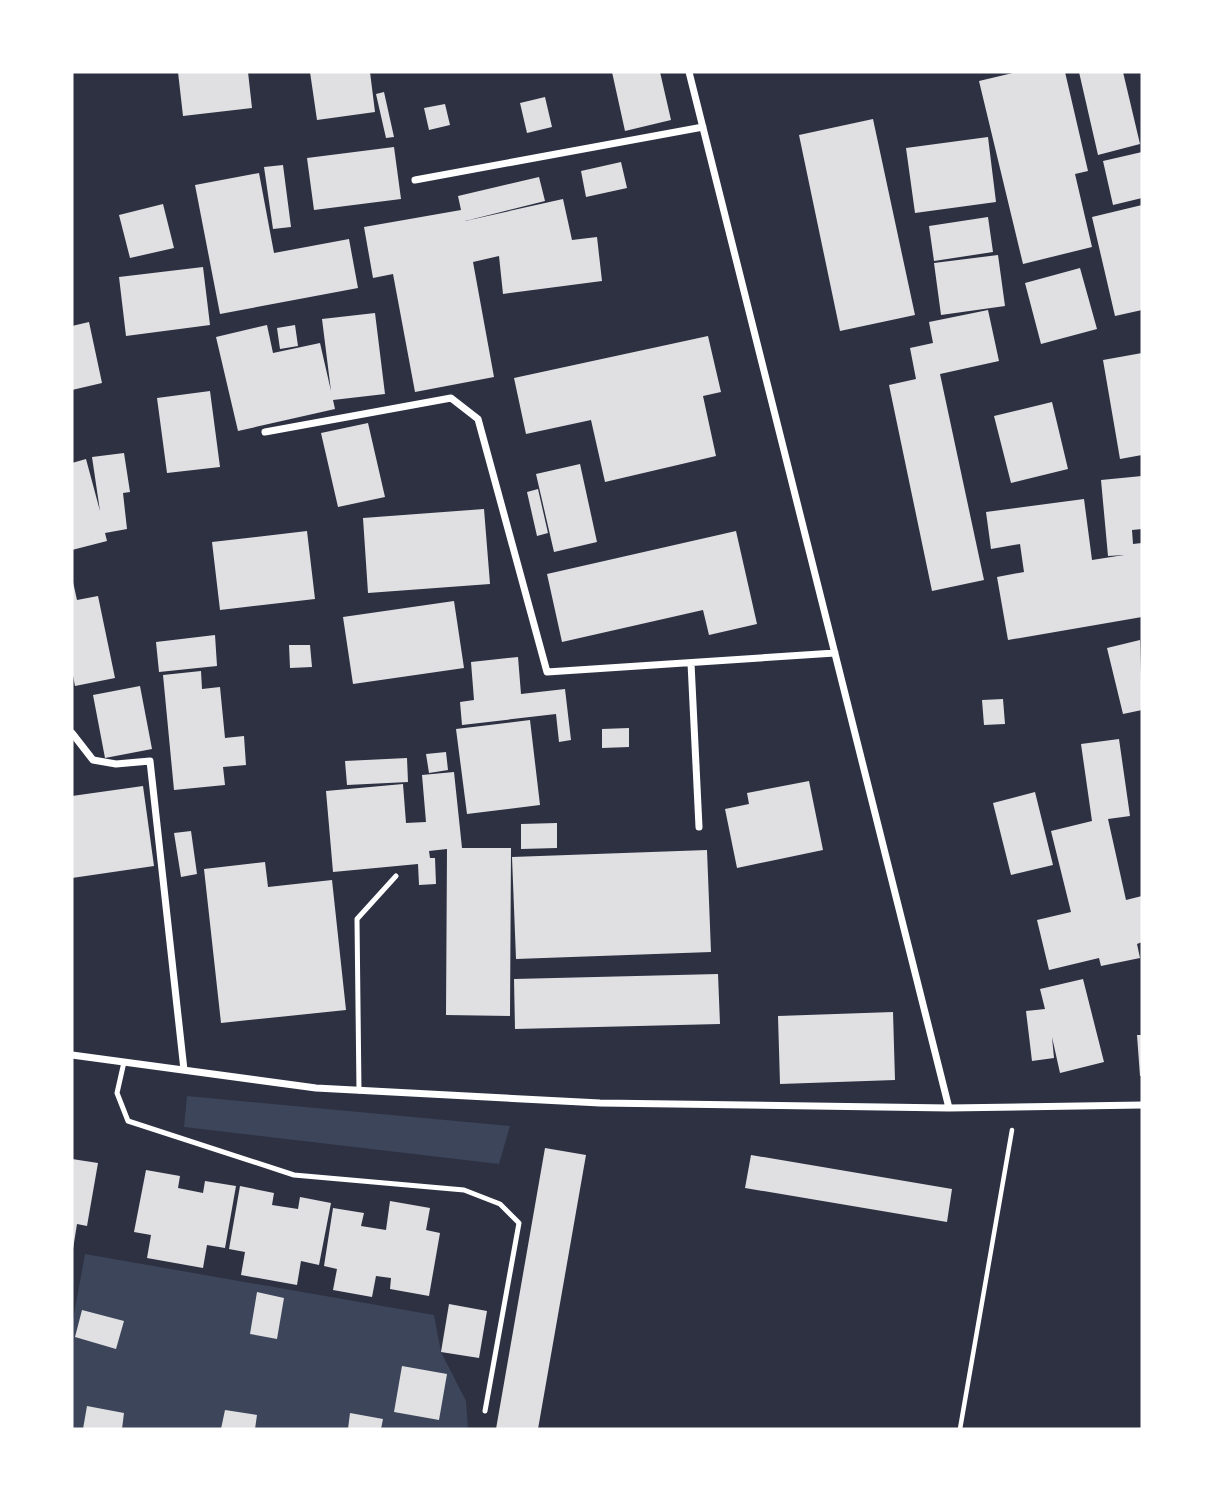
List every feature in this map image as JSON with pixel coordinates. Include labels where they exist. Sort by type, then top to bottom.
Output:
[{"type":"street","points":[[689,72],[949,1108]]},
{"type":"street","points":[[415,180],[703,127]]},
{"type":"street","points":[[265,432],[452,398],[478,419],[547,672],[835,653]]},
{"type":"street","points":[[691,663],[699,827]]},
{"type":"street","points":[[72,733],[93,760],[116,764],[150,761],[184,1070]]},
{"type":"street","points":[[72,1055],[359,1091],[600,1103],[949,1108],[1142,1105]]},
{"type":"lane","points":[[359,1091],[357,919],[396,876]]},
{"type":"lane","points":[[124,1062],[117,1093],[128,1121],[294,1175],[464,1189],[500,1204],[519,1223],[485,1411]]},
{"type":"path","points":[[960,1429],[1016,1108]]},
{"type":"shaded area","points":[[187,1096],[510,1126],[499,1164],[184,1127]]},
{"type":"shaded area","points":[[85,1254],[434,1315],[441,1352],[466,1401],[468,1429],[72,1429],[72,1325]]},
{"type":"building","points":[[178,72],[248,72],[252,108],[183,116]]},
{"type":"building","points":[[310,72],[370,72],[375,112],[317,120]]},
{"type":"building","points":[[612,72],[660,72],[671,120],[625,131]]},
{"type":"building","points":[[1017,72],[1065,72],[1088,171],[1075,174],[1092,247],[1023,264],[979,81]]},
{"type":"building","points":[[1079,72],[1123,72],[1140,144],[1098,155]]},
{"type":"building","points":[[384,92],[394,137],[386,138],[376,94]]},
{"type":"building","points":[[545,97],[552,127],[527,133],[520,103]]},
{"type":"building","points":[[445,104],[450,125],[429,130],[424,108]]},
{"type":"building","points":[[873,119],[915,315],[840,331],[799,135]]},
{"type":"building","points":[[988,137],[996,202],[915,213],[906,148]]},
{"type":"building","points":[[394,147],[401,199],[314,210],[307,158]]},
{"type":"building","points":[[1142,152],[1142,198],[1113,205],[1103,161]]},
{"type":"building","points":[[621,162],[627,188],[586,197],[581,171]]},
{"type":"building","points":[[283,165],[291,227],[273,229],[264,167]]},
{"type":"building","points":[[259,173],[274,253],[349,239],[358,288],[220,314],[195,185]]},
{"type":"building","points":[[539,177],[545,201],[465,221],[563,199],[572,240],[597,237],[602,281],[503,294],[499,256],[473,262],[494,377],[415,392],[393,274],[373,278],[364,227],[461,210],[458,196]]},
{"type":"building","points":[[163,204],[174,248],[130,258],[119,215]]},
{"type":"building","points":[[1142,205],[1142,310],[1115,316],[1092,217]]},
{"type":"building","points":[[988,217],[993,252],[934,261],[929,226]]},
{"type":"building","points":[[998,255],[1005,306],[941,315],[934,263]]},
{"type":"building","points":[[203,267],[210,325],[126,336],[119,277]]},
{"type":"building","points":[[1080,268],[1097,329],[1041,344],[1025,283]]},
{"type":"building","points":[[988,310],[999,361],[940,374],[984,580],[932,591],[889,385],[916,379],[910,348],[933,343],[929,322]]},
{"type":"building","points":[[375,313],[385,394],[333,400],[335,409],[238,431],[216,337],[267,325],[273,353],[320,343],[331,391],[322,319]]},
{"type":"building","points":[[89,322],[102,383],[72,390],[72,326]]},
{"type":"building","points":[[295,325],[298,346],[280,349],[277,328]]},
{"type":"building","points":[[708,336],[721,392],[703,396],[716,456],[605,482],[591,420],[526,434],[514,378]]},
{"type":"building","points":[[1142,353],[1142,455],[1120,459],[1103,360]]},
{"type":"building","points":[[210,391],[220,467],[167,473],[157,398]]},
{"type":"building","points":[[1052,402],[1068,469],[1011,483],[994,416]]},
{"type":"building","points":[[368,423],[385,497],[338,507],[321,433]]},
{"type":"building","points":[[124,453],[130,492],[123,493],[127,529],[105,533],[107,541],[72,550],[72,463],[86,459],[100,511],[92,457]]},
{"type":"building","points":[[580,464],[597,542],[554,552],[536,474]]},
{"type":"building","points":[[1142,476],[1142,529],[1132,530],[1133,544],[1142,543],[1142,617],[1008,640],[997,577],[1024,572],[1020,544],[991,549],[986,512],[1084,499],[1092,560],[1124,555],[1108,556],[1101,480]]},
{"type":"building","points":[[538,489],[548,533],[537,536],[527,492]]},
{"type":"building","points":[[484,509],[490,584],[368,593],[363,518]]},
{"type":"building","points":[[307,531],[315,599],[220,610],[212,542]]},
{"type":"building","points":[[736,531],[757,624],[709,635],[703,610],[562,642],[547,574]]},
{"type":"building","points":[[73,582],[77,600],[98,596],[115,678],[75,686],[72,670]]},
{"type":"building","points":[[454,601],[464,668],[353,684],[343,617]]},
{"type":"building","points":[[215,635],[217,666],[159,672],[156,642]]},
{"type":"building","points":[[1140,640],[1142,710],[1123,714],[1107,648]]},
{"type":"building","points":[[289,645],[310,645],[312,667],[290,668]]},
{"type":"building","points":[[518,657],[521,694],[565,689],[571,740],[559,742],[556,714],[462,725],[460,702],[474,700],[471,662]]},
{"type":"building","points":[[201,671],[202,689],[220,687],[225,738],[244,736],[246,765],[223,767],[225,785],[174,790],[163,675]]},
{"type":"building","points":[[140,686],[152,749],[105,758],[93,695]]},
{"type":"building","points":[[1003,699],[1005,724],[984,725],[982,700]]},
{"type":"building","points":[[530,720],[540,805],[467,814],[456,729]]},
{"type":"building","points":[[629,728],[629,747],[602,748],[602,729]]},
{"type":"building","points":[[1119,739],[1130,816],[1108,819],[1126,900],[1142,896],[1142,942],[1137,944],[1140,958],[1101,966],[1099,958],[1049,970],[1037,920],[1071,912],[1051,831],[1092,821],[1081,744]]},
{"type":"building","points":[[446,752],[448,770],[429,773],[426,754]]},
{"type":"building","points":[[407,758],[408,782],[347,785],[345,761]]},
{"type":"building","points":[[454,772],[462,848],[511,848],[510,1016],[446,1015],[447,849],[429,851],[430,858],[435,858],[436,884],[419,885],[418,864],[333,872],[326,791],[403,784],[406,823],[426,822],[422,775]]},
{"type":"building","points":[[809,781],[823,850],[737,868],[725,809],[749,804],[747,793]]},
{"type":"building","points":[[143,786],[154,866],[72,878],[72,796]]},
{"type":"building","points":[[1035,792],[1053,865],[1011,875],[993,803]]},
{"type":"building","points":[[557,823],[557,848],[521,849],[521,824]]},
{"type":"building","points":[[191,831],[197,874],[181,877],[174,833]]},
{"type":"building","points":[[707,850],[711,952],[516,959],[512,857]]},
{"type":"building","points":[[265,862],[268,887],[332,880],[346,1010],[221,1023],[204,869]]},
{"type":"building","points":[[718,974],[720,1024],[515,1029],[514,979]]},
{"type":"building","points":[[1083,979],[1104,1062],[1060,1073],[1052,1037],[1054,1058],[1032,1061],[1026,1011],[1045,1009],[1040,989]]},
{"type":"building","points":[[893,1012],[895,1080],[780,1084],[778,1016]]},
{"type":"building","points":[[1137,1035],[1142,1035],[1142,1076],[1140,1076]]},
{"type":"building","points":[[545,1148],[586,1155],[538,1429],[496,1429]]},
{"type":"building","points":[[751,1155],[952,1189],[947,1222],[745,1188]]},
{"type":"building","points":[[72,1159],[98,1163],[87,1226],[77,1224],[73,1249]]},
{"type":"building","points":[[146,1170],[180,1176],[178,1188],[203,1193],[205,1181],[236,1186],[225,1248],[207,1245],[203,1268],[147,1258],[151,1235],[134,1232]]},
{"type":"building","points":[[240,1186],[274,1193],[272,1205],[298,1209],[300,1197],[331,1203],[319,1265],[301,1261],[297,1285],[241,1275],[245,1252],[229,1249]]},
{"type":"building","points":[[390,1201],[430,1208],[426,1230],[440,1233],[429,1296],[390,1289],[391,1278],[376,1276],[372,1297],[333,1290],[337,1269],[324,1266],[333,1208],[364,1213],[361,1226],[386,1230]]},
{"type":"building","points":[[257,1292],[284,1298],[277,1339],[250,1334]]},
{"type":"building","points":[[449,1304],[487,1311],[479,1358],[441,1352]]},
{"type":"building","points":[[82,1310],[124,1321],[116,1349],[75,1337]]},
{"type":"building","points":[[402,1366],[447,1374],[439,1420],[394,1412]]},
{"type":"building","points":[[87,1406],[124,1413],[122,1429],[83,1429]]},
{"type":"building","points":[[225,1410],[257,1415],[255,1429],[221,1429]]},
{"type":"building","points":[[350,1413],[383,1419],[381,1429],[348,1429]]}]
